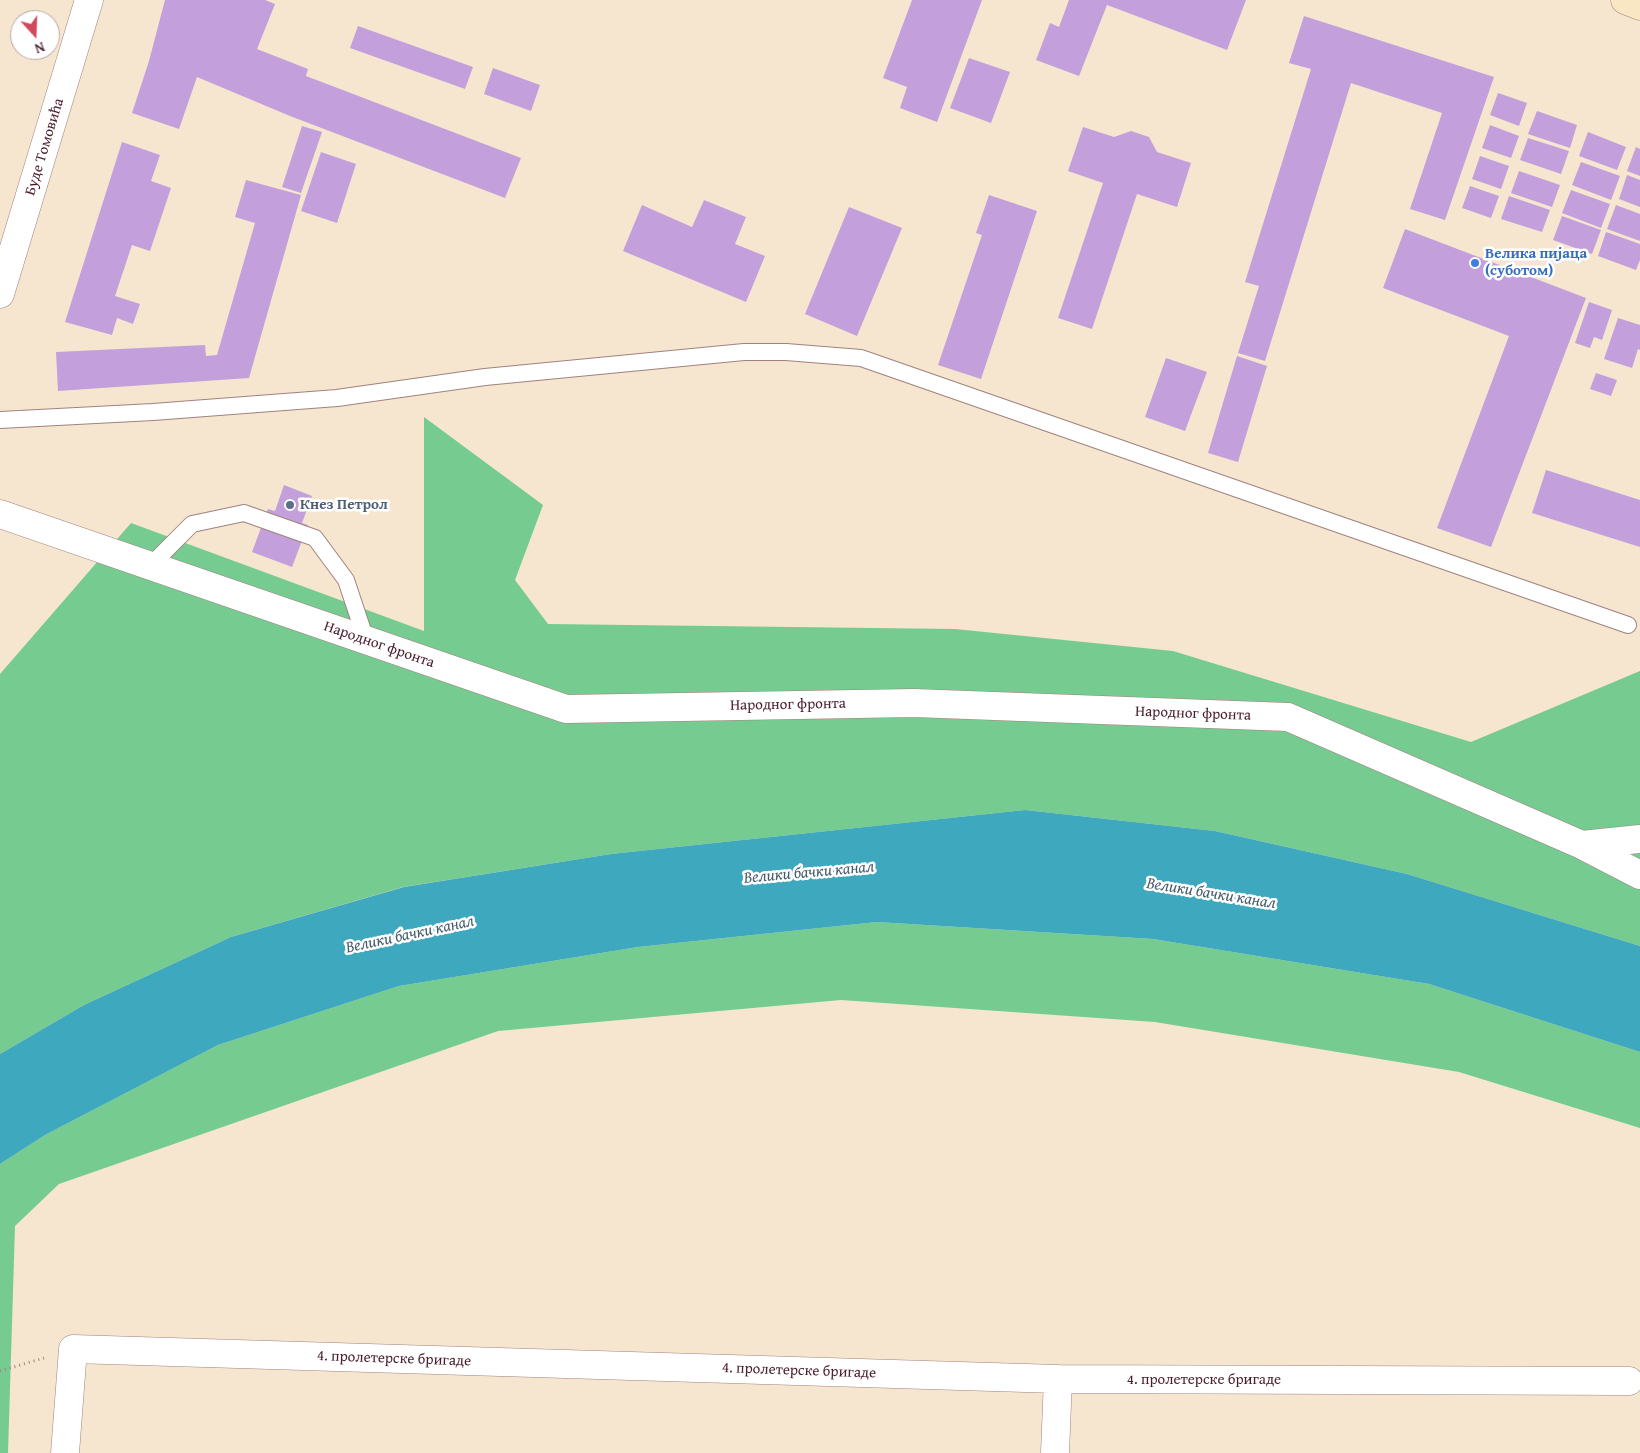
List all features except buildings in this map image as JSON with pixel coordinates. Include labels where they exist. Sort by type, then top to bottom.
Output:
[{"type":"street","name":"Буде Томовића","points":[[0,294],[89,0]]},
{"type":"street","points":[[1625,0],[1640,6]]},
{"type":"street","name":"Народног фронта","points":[[0,514],[566,709],[914,703],[1288,717],[1582,845],[1640,875]]},
{"type":"street","points":[[1582,845],[1640,839]]},
{"type":"street","points":[[66,1453],[73,1349]]},
{"type":"street","name":"4. пролетерске бригаде","points":[[73,1349],[1058,1379],[1629,1381]]},
{"type":"street","points":[[1055,1453],[1058,1379]]},
{"type":"lane","points":[[0,420],[153,412],[337,398],[485,377],[744,352],[786,352],[861,358],[1628,625]]},
{"type":"lane","points":[[150,566],[192,524],[244,513],[315,538],[346,580],[366,640]]},
{"type":"path","points":[[0,1371],[73,1349]]},
{"type":"green space","points":[[424,417],[543,505],[515,580],[548,624],[955,629],[1173,651],[1471,742],[1640,671],[1640,946],[1407,874],[1215,831],[1025,810],[611,854],[403,887],[231,937],[84,1005],[0,1054],[0,674],[131,523],[424,631]]},
{"type":"green space","points":[[877,922],[1153,939],[1429,984],[1640,1052],[1640,1128],[1459,1072],[1155,1022],[841,1000],[498,1031],[59,1184],[15,1226],[8,1453],[0,1453],[0,1164],[45,1135],[218,1045],[399,986],[638,947]]},
{"type":"water","name":"Велики бачки канал","points":[[1025,810],[1215,831],[1407,874],[1640,946],[1640,1052],[1429,984],[1153,939],[877,922],[638,947],[399,986],[218,1045],[45,1135],[0,1164],[0,1054],[84,1005],[231,937],[404,887],[611,854]]},
{"type":"place","name":"Велика пијаца (суботом)","points":[[1475,263]]},
{"type":"place","name":"Кнез Петрол","points":[[290,505]]}]
